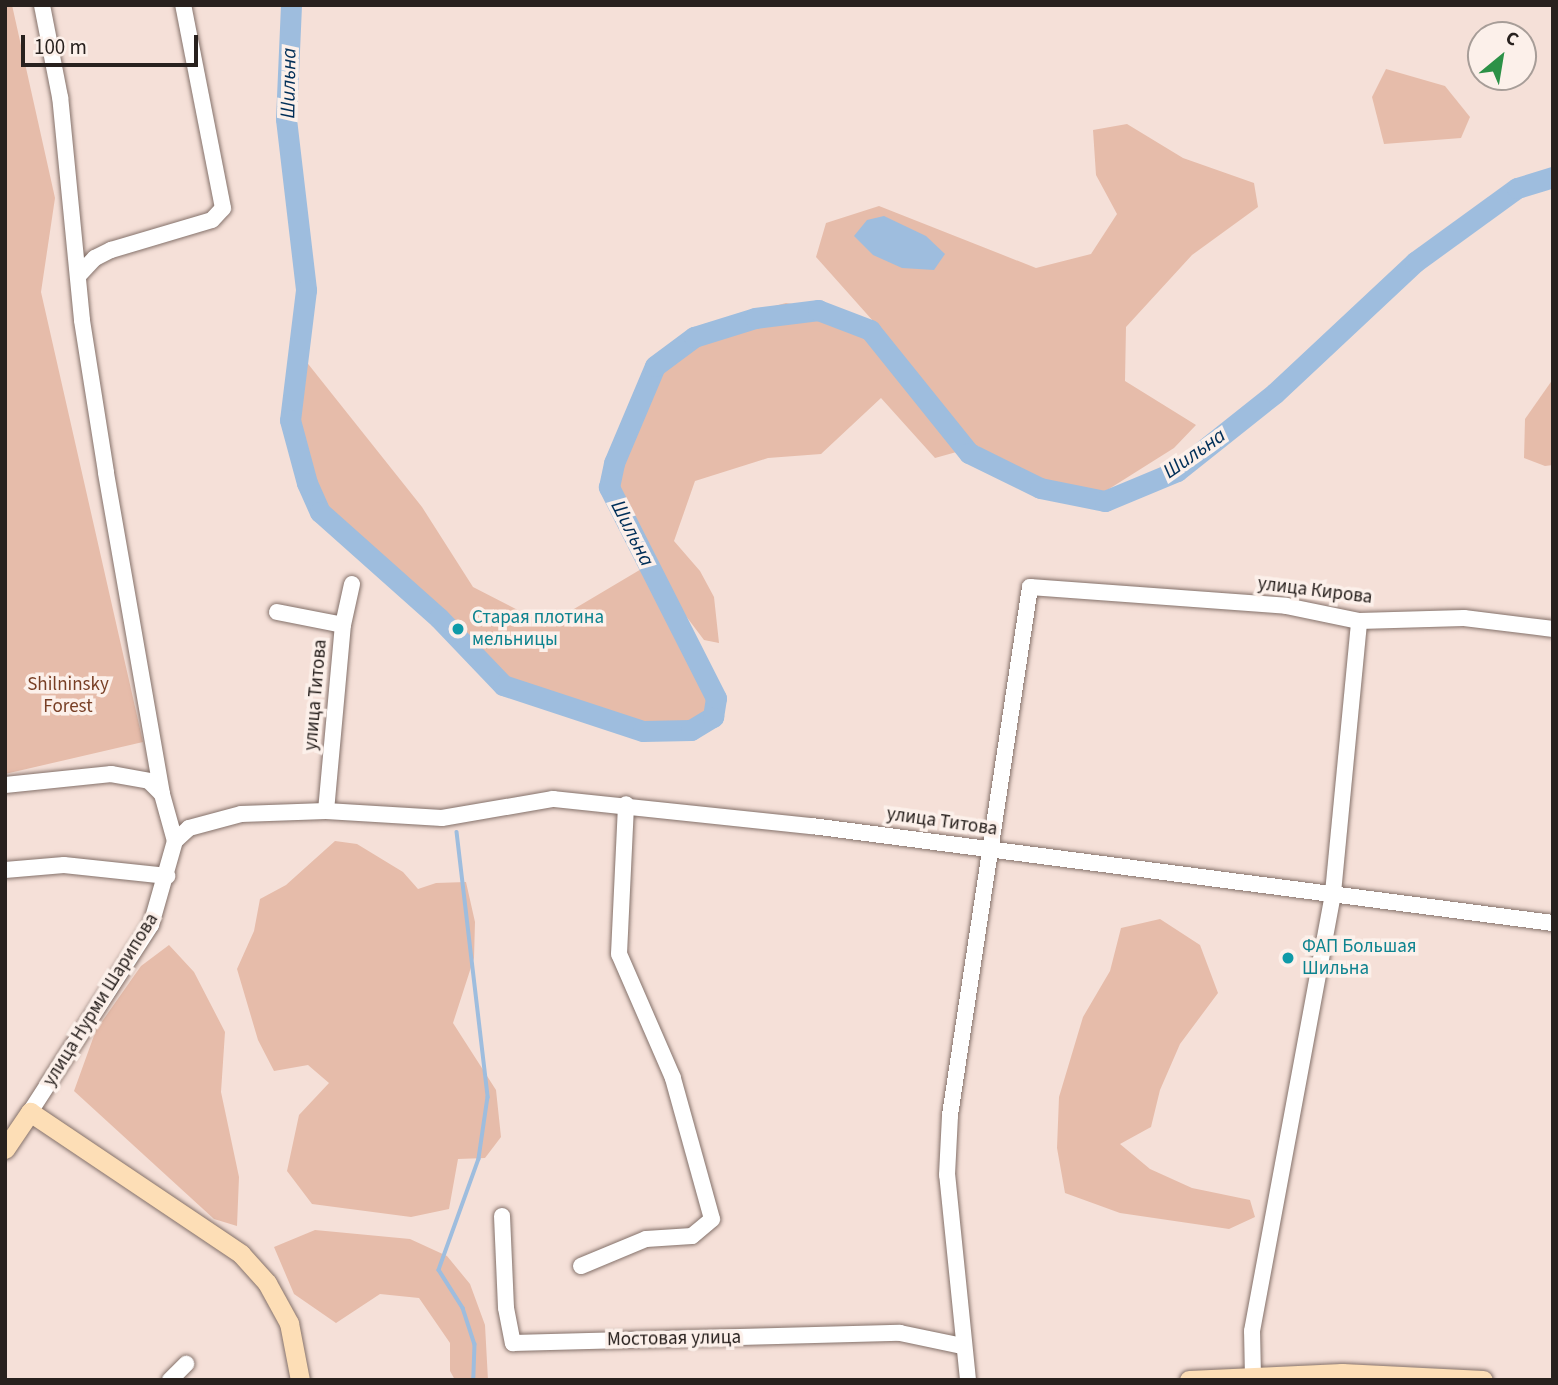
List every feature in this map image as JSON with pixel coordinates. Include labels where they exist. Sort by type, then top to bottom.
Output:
[{"type":"main road","name":"улица Нурми Шарипова","points":[[9,1137],[30,1112]]},
{"type":"main road","points":[[30,1112],[241,1254],[267,1283],[289,1323],[300,1380]]},
{"type":"main road","points":[[1189,1380],[1342,1373],[1483,1380]]},
{"type":"street","points":[[42,5],[60,97],[78,276],[162,794],[175,841]]},
{"type":"street","points":[[78,276],[95,258],[111,250],[212,220],[223,208],[183,5]]},
{"type":"street","name":"улица Титова","points":[[327,811],[343,625],[352,584]]},
{"type":"street","name":"улица Кирова","points":[[991,850],[1030,587],[1286,606],[1359,621],[1464,618],[1553,629]]},
{"type":"street","points":[[277,612],[343,625]]},
{"type":"street","points":[[1252,1377],[1252,1331],[1334,893],[1359,621]]},
{"type":"street","points":[[5,785],[111,774],[149,781],[162,794]]},
{"type":"street","name":"улица Титова","points":[[175,841],[189,828],[241,814],[327,811],[442,818],[553,799],[626,804],[1553,923]]},
{"type":"street","points":[[582,1266],[646,1239],[692,1236],[712,1219],[673,1078],[620,954],[626,804]]},
{"type":"street","name":"улица Нурми Шарипова","points":[[30,1112],[151,925],[175,841]]},
{"type":"street","points":[[968,1380],[962,1346],[947,1175],[950,1115],[991,850]]},
{"type":"street","points":[[5,870],[64,865],[167,876]]},
{"type":"street","name":"Мостовая улица","points":[[502,1216],[506,1308],[513,1343],[900,1333],[962,1346]]},
{"type":"street","points":[[170,1380],[186,1364]]},
{"type":"green space","name":"Shilninsky Forest","points":[[5,5],[12,5],[55,198],[41,292],[143,742],[5,774]]},
{"type":"green space","points":[[1386,69],[1445,86],[1470,117],[1461,138],[1384,144],[1372,97]]},
{"type":"green space","points":[[1127,124],[1183,158],[1254,183],[1258,207],[1192,255],[1126,327],[1125,381],[1196,425],[1174,448],[1093,499],[1028,483],[978,446],[935,458],[881,398],[821,454],[768,458],[695,481],[674,541],[700,571],[714,597],[719,643],[704,640],[652,571],[716,698],[713,717],[691,730],[643,731],[503,685],[439,618],[320,512],[307,483],[290,420],[301,355],[422,507],[473,587],[547,625],[648,565],[635,560],[614,463],[640,379],[704,324],[786,303],[837,311],[890,340],[816,257],[826,223],[879,206],[1036,268],[1091,254],[1117,214],[1096,175],[1093,130]]},
{"type":"green space","points":[[1553,379],[1553,465],[1545,466],[1524,458],[1525,419]]},
{"type":"green space","points":[[335,841],[357,844],[403,872],[418,889],[436,883],[466,882],[475,922],[474,958],[453,1023],[496,1090],[501,1137],[485,1158],[458,1159],[449,1209],[411,1217],[312,1204],[287,1171],[299,1115],[329,1083],[308,1065],[274,1071],[258,1040],[237,969],[254,931],[260,899],[286,885]]},
{"type":"green space","points":[[1160,919],[1200,945],[1218,993],[1180,1044],[1160,1090],[1151,1127],[1120,1144],[1150,1169],[1192,1188],[1250,1200],[1255,1217],[1229,1229],[1120,1213],[1065,1193],[1057,1148],[1059,1097],[1083,1017],[1110,971],[1121,928]]},
{"type":"green space","points":[[169,945],[194,972],[225,1032],[221,1092],[239,1177],[237,1226],[214,1219],[74,1091],[96,1030],[141,966]]},
{"type":"green space","points":[[315,1230],[410,1239],[447,1256],[470,1284],[485,1325],[488,1380],[455,1380],[450,1371],[450,1343],[419,1298],[380,1294],[336,1323],[294,1294],[274,1247]]},
{"type":"water","points":[[884,216],[926,236],[945,254],[934,270],[902,268],[873,255],[854,236],[867,220]]},
{"type":"waterway","name":"Шильна","points":[[291,5],[286,119],[306,290],[290,420],[307,483],[320,512],[439,618],[503,685],[643,731],[691,730],[713,717],[716,698],[609,487],[614,463],[655,366],[694,337],[755,318],[818,310],[870,330],[969,453],[1040,488],[1105,501],[1177,471],[1275,393],[1415,262],[1517,188],[1553,177]]},
{"type":"waterway","points":[[457,832],[488,1097],[479,1159],[439,1270],[463,1308],[475,1344],[474,1380]]},
{"type":"place","name":"Старая плотина мельницы","points":[[458,629]]},
{"type":"place","name":"ФАП Большая Шильна","points":[[1288,958]]}]
